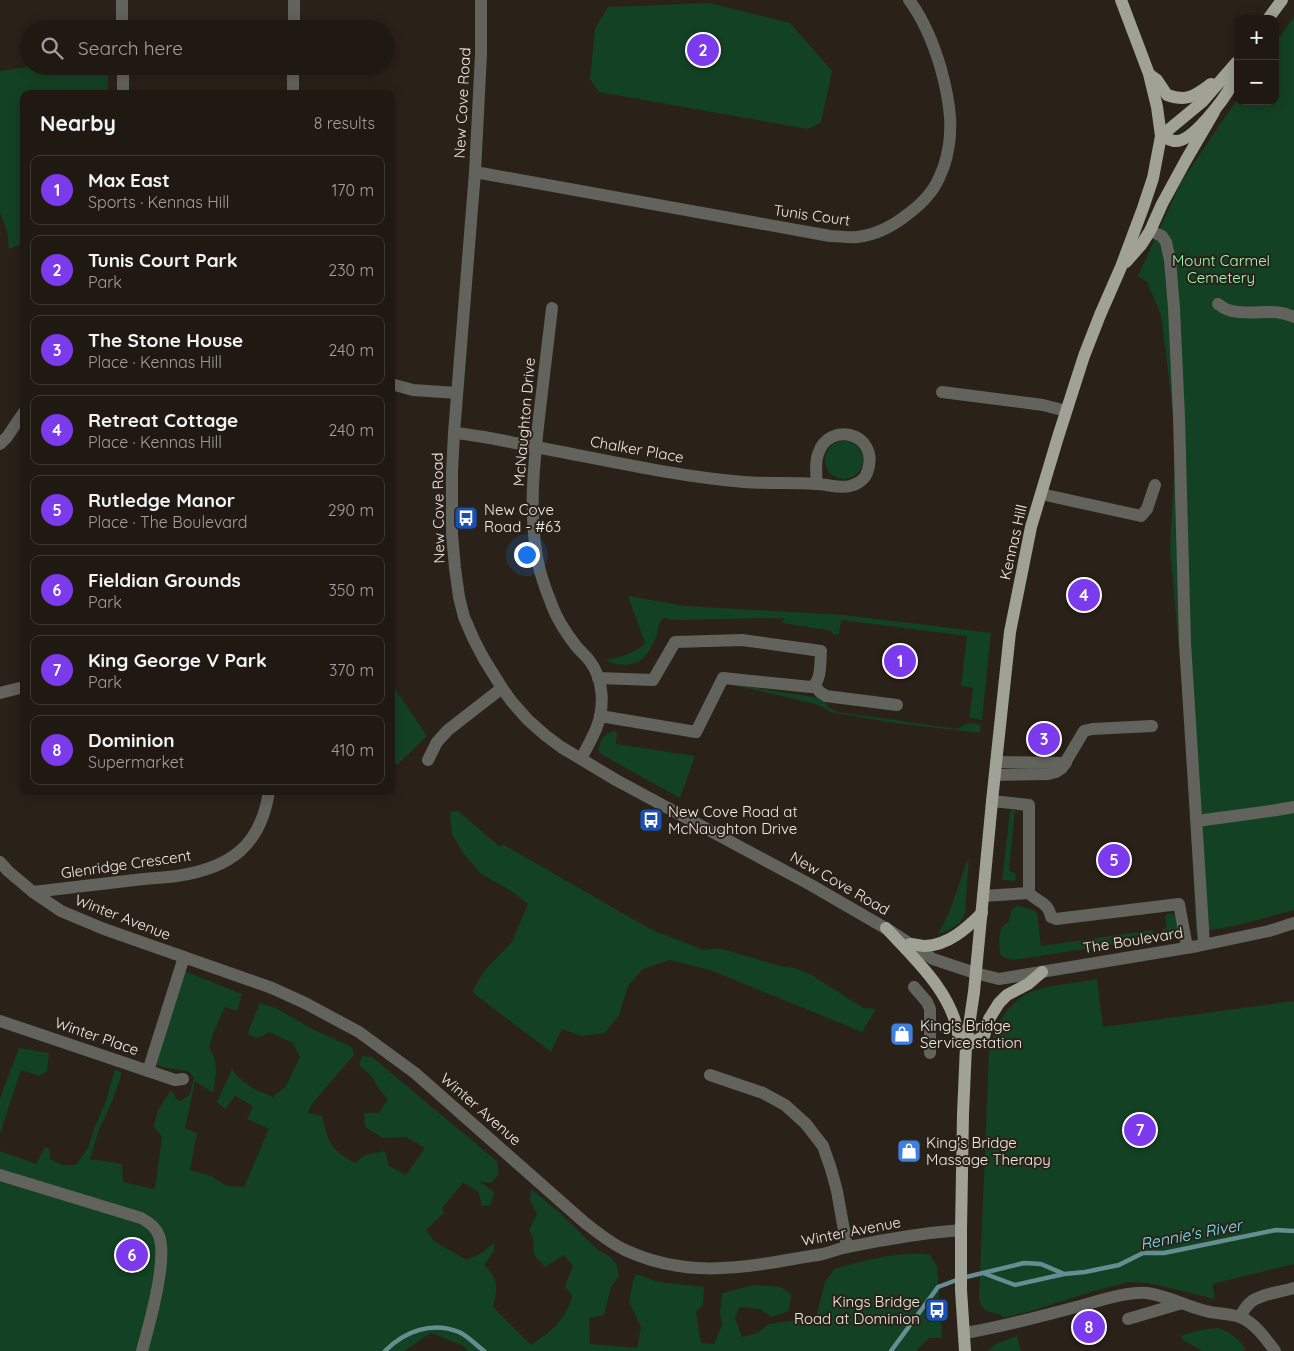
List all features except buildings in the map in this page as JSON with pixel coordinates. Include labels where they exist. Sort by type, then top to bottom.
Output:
[{"type":"main road","name":"Kennas Hill","points":[[965,1351],[961,1290],[961,1230],[966,1046],[976,973],[992,801],[1014,607],[1031,527],[1066,411],[1084,356],[1121,267],[1153,178],[1161,136],[1157,107],[1148,74],[1121,0]]},
{"type":"main road","points":[[1271,15],[1282,0]]},
{"type":"main road","points":[[1161,136],[1202,102],[1234,65]]},
{"type":"main road","points":[[1148,74],[1157,80],[1167,95],[1182,99],[1194,96],[1211,84],[1219,82]]},
{"type":"main road","points":[[1121,267],[1141,245],[1150,231],[1162,204],[1232,83],[1234,76]]},
{"type":"main road","points":[[1161,136],[1181,141],[1190,136],[1214,112]]},
{"type":"main road","points":[[910,944],[925,946],[952,938],[962,932],[982,913]]},
{"type":"main road","points":[[886,928],[922,966],[938,989],[952,1012],[958,1028],[959,1040],[966,1046],[984,1036],[989,1019],[1006,995],[1028,984],[1042,972]]},
{"type":"street","points":[[122,0],[122,20]]},
{"type":"street","points":[[294,0],[294,20]]},
{"type":"street","name":"New Cove Road","points":[[481,0],[481,54],[475,172],[452,472],[452,534],[455,568],[464,617],[474,640],[512,702],[545,736],[641,794],[811,885],[886,928],[932,959],[976,973]]},
{"type":"street","name":"Tunis Court","points":[[475,172],[830,236],[856,237],[882,231],[900,221],[930,193],[939,179],[949,144],[951,118],[948,93],[938,58],[927,31],[909,0]]},
{"type":"street","points":[[123,75],[123,90]]},
{"type":"street","points":[[293,75],[293,90]]},
{"type":"street","points":[[1150,231],[1162,236],[1166,242],[1170,260],[1174,308],[1180,418],[1186,643],[1204,944]]},
{"type":"street","points":[[1218,304],[1230,311],[1270,311],[1286,313],[1294,317]]},
{"type":"street","name":"McNaughton Drive","points":[[552,308],[535,447],[533,504],[535,540],[540,570],[550,604],[575,645],[590,661],[598,678],[602,697],[600,716],[596,728],[581,759]]},
{"type":"street","points":[[395,385],[413,390],[457,394]]},
{"type":"street","points":[[942,392],[1043,405],[1066,411]]},
{"type":"street","points":[[0,444],[20,418]]},
{"type":"street","name":"Chalker Place","points":[[454,433],[468,434],[709,479],[848,487],[859,483],[867,475],[871,461],[867,445],[855,436],[842,434],[829,438],[822,444],[818,453],[816,464],[817,484]]},
{"type":"street","points":[[1041,494],[1141,516],[1147,509],[1154,485]]},
{"type":"street","points":[[598,678],[654,680],[675,642],[742,640],[822,651],[818,681],[811,688],[723,678],[696,732],[600,716]]},
{"type":"street","points":[[815,686],[826,696],[897,706]]},
{"type":"street","points":[[0,693],[20,688]]},
{"type":"street","points":[[428,760],[437,742],[448,730],[502,688]]},
{"type":"street","points":[[996,769],[1066,763],[1084,731],[1152,726]]},
{"type":"street","name":"Glenridge Crescent","points":[[33,892],[178,876],[206,869],[228,860],[242,850],[253,838],[260,826],[268,795]]},
{"type":"street","points":[[992,801],[1029,805],[1029,892],[1031,896],[1045,903],[1052,917],[1056,919],[1179,904],[1187,947]]},
{"type":"street","points":[[1197,821],[1294,807]]},
{"type":"street","name":"Winter Avenue","points":[[0,862],[33,892],[61,911],[80,920],[272,988],[305,1002],[359,1032],[415,1073],[584,1222],[625,1250],[675,1266],[702,1269],[748,1267],[822,1254],[847,1247],[929,1233],[961,1230]]},
{"type":"street","points":[[984,896],[1029,892]]},
{"type":"street","name":"The Boulevard","points":[[976,973],[999,979],[1204,944],[1269,931],[1294,923]]},
{"type":"street","points":[[148,1071],[184,957]]},
{"type":"street","points":[[927,973],[911,990],[927,1002],[930,1009],[930,1053]]},
{"type":"street","name":"Winter Place","points":[[0,1021],[175,1080],[183,1078]]},
{"type":"street","points":[[710,1075],[763,1093],[785,1105],[806,1124],[823,1146],[831,1169],[838,1191],[847,1247]]},
{"type":"street","points":[[0,1175],[141,1218],[151,1224],[159,1234],[161,1241],[161,1266],[150,1323],[142,1351]]},
{"type":"street","points":[[1240,1316],[1252,1301],[1262,1296],[1294,1288]]},
{"type":"street","points":[[964,1333],[998,1327],[1108,1298],[1134,1293],[1146,1293],[1206,1311],[1240,1316],[1253,1325],[1269,1349]]},
{"type":"street","points":[[1128,1319],[1182,1303]]},
{"type":"green space","points":[[709,3],[790,23],[832,71],[821,123],[807,129],[599,92],[590,79],[595,29],[608,7]]},
{"type":"green space","name":"Mount Carmel Cemetery","points":[[1294,17],[1294,910],[1238,925],[1196,933],[1187,743],[1170,547],[1176,442],[1161,315],[1147,282],[1138,276],[1181,182],[1234,104],[1279,105],[1279,38]]},
{"type":"green space","points":[[20,68],[20,75],[108,75],[108,90],[20,90],[20,245],[9,249],[7,230],[0,213],[0,71]]},
{"type":"green space","points":[[844,441],[851,442],[857,447],[862,453],[862,467],[857,473],[851,478],[844,479],[837,478],[831,473],[826,467],[825,460],[826,453],[831,447],[837,442]]},
{"type":"green space","points":[[628,596],[685,606],[844,615],[991,633],[982,720],[969,717],[973,688],[961,686],[967,636],[841,620],[839,635],[832,634],[832,631],[782,623],[784,618],[671,620],[664,618],[659,624],[657,636],[645,656],[634,664],[621,665],[605,660],[631,652],[645,643]]},
{"type":"green space","points":[[730,684],[820,698],[829,708],[838,712],[956,729],[969,723],[981,725],[980,733],[895,723],[830,712],[823,707],[811,703]]},
{"type":"green space","points":[[395,689],[427,736],[397,765],[395,763]]},
{"type":"green space","points":[[613,731],[617,731],[616,744],[695,756],[680,798],[599,753],[599,745],[602,739]]},
{"type":"green space","points":[[1015,810],[1009,870],[1016,874],[1015,881],[1002,880],[1010,812]]},
{"type":"green space","points":[[458,811],[499,846],[504,845],[652,930],[704,950],[719,948],[780,966],[794,968],[812,975],[863,1008],[876,1009],[862,1032],[710,970],[670,960],[643,969],[628,986],[619,1015],[605,1033],[581,1036],[562,1029],[551,1052],[472,992],[484,971],[512,942],[528,904],[513,892],[481,874],[463,853],[452,834],[450,812]]},
{"type":"green space","points":[[969,857],[965,913],[960,923],[938,934],[948,916]]},
{"type":"green space","points":[[1017,906],[1031,909],[1037,913],[1041,946],[1153,930],[1157,938],[1012,960],[1003,957],[1000,953],[999,944],[1002,927],[1009,922],[1011,911]]},
{"type":"green space","points":[[1172,913],[1176,918],[1176,932],[1174,935],[1161,937],[1163,929],[1167,928],[1165,916]]},
{"type":"green space","points":[[184,971],[242,994],[237,1011],[225,1007],[209,1047],[214,1058],[216,1075],[213,1093],[195,1081],[185,1128],[197,1133],[190,1170],[211,1176],[227,1186],[244,1187],[269,1129],[247,1119],[253,1106],[235,1096],[225,1109],[217,1102],[232,1069],[250,1086],[273,1097],[286,1086],[300,1057],[293,1043],[269,1032],[258,1038],[248,1035],[260,1003],[276,1008],[314,1030],[352,1047],[354,1055],[311,1105],[308,1113],[322,1116],[329,1139],[347,1159],[355,1163],[365,1155],[385,1151],[389,1166],[406,1175],[425,1148],[406,1137],[383,1138],[365,1127],[364,1113],[379,1113],[388,1099],[379,1089],[373,1078],[359,1065],[362,1056],[372,1057],[497,1161],[499,1174],[491,1183],[479,1181],[494,1192],[491,1205],[482,1206],[478,1191],[463,1183],[442,1208],[444,1213],[426,1230],[435,1242],[467,1260],[483,1252],[495,1242],[494,1251],[484,1265],[495,1279],[496,1294],[493,1307],[531,1345],[551,1330],[566,1312],[572,1296],[565,1286],[573,1266],[564,1255],[545,1267],[534,1255],[533,1239],[529,1230],[537,1214],[530,1201],[531,1189],[560,1213],[596,1248],[616,1263],[619,1276],[611,1287],[604,1315],[589,1318],[590,1344],[637,1348],[641,1327],[629,1302],[636,1274],[659,1282],[704,1287],[703,1305],[696,1312],[701,1343],[714,1344],[722,1325],[720,1313],[722,1293],[754,1285],[781,1287],[791,1294],[789,1311],[772,1317],[760,1309],[739,1307],[735,1318],[742,1337],[758,1333],[769,1324],[816,1317],[825,1282],[834,1269],[882,1257],[906,1254],[930,1255],[937,1266],[942,1338],[929,1338],[916,1351],[468,1351],[464,1346],[431,1333],[404,1351],[0,1351],[0,1151],[36,1164],[45,1147],[50,1149],[50,1159],[62,1165],[76,1165],[88,1148],[106,1101],[115,1069],[122,1073],[112,1102],[98,1132],[90,1159],[122,1164],[123,1182],[155,1189],[162,1137],[154,1126],[158,1110],[171,1090],[177,1100],[181,1101],[190,1094],[194,1078],[188,1071],[154,1064]]},
{"type":"green space","points":[[1097,979],[1103,1027],[1294,1001],[1294,1264],[1212,1284],[1215,1299],[1148,1283],[1129,1282],[1002,1318],[1002,1315],[985,1310],[979,1300],[989,1052],[995,1028],[1008,1009],[1025,994],[1046,987]]},
{"type":"green space","points":[[19,1048],[49,1053],[47,1071],[40,1076],[21,1070],[0,1134],[0,1098]]},
{"type":"green space","points":[[1218,1328],[1234,1336],[1246,1349],[1243,1351],[1202,1351],[1183,1340],[1181,1336],[1200,1330]]},
{"type":"green space","points":[[1017,1336],[1021,1351],[987,1351],[996,1344]]},
{"type":"waterway","name":"Rennie's River","points":[[983,1273],[1015,1285],[1064,1274],[1119,1265],[1143,1253],[1164,1253],[1276,1230],[1294,1231]]},
{"type":"waterway","name":"Rennie's River","points":[[891,1351],[938,1287],[962,1278],[1024,1263],[1041,1264],[1062,1273]]},
{"type":"waterway","name":"Rennie's River","points":[[385,1351],[410,1333],[429,1328],[449,1329],[459,1332],[484,1351]]},
{"type":"place","name":"Tunis Court Park","points":[[703,50]]},
{"type":"place","name":"New Cove Road - #63","points":[[466,518]]},
{"type":"place","name":"Retreat Cottage","points":[[1084,595]]},
{"type":"place","name":"Max East","points":[[900,661]]},
{"type":"place","name":"The Stone House","points":[[1044,739]]},
{"type":"place","name":"New Cove Road at McNaughton Drive","points":[[651,820]]},
{"type":"place","name":"Rutledge Manor","points":[[1114,860]]},
{"type":"place","name":"King's Bridge Service station","points":[[902,1034]]},
{"type":"place","name":"King George V Park","points":[[1140,1130]]},
{"type":"place","name":"King's Bridge Massage Therapy","points":[[909,1151]]},
{"type":"place","name":"Fieldian Grounds","points":[[132,1255]]},
{"type":"place","name":"Kings Bridge Road at Dominion","points":[[937,1310]]},
{"type":"place","name":"Dominion","points":[[1089,1327]]}]
